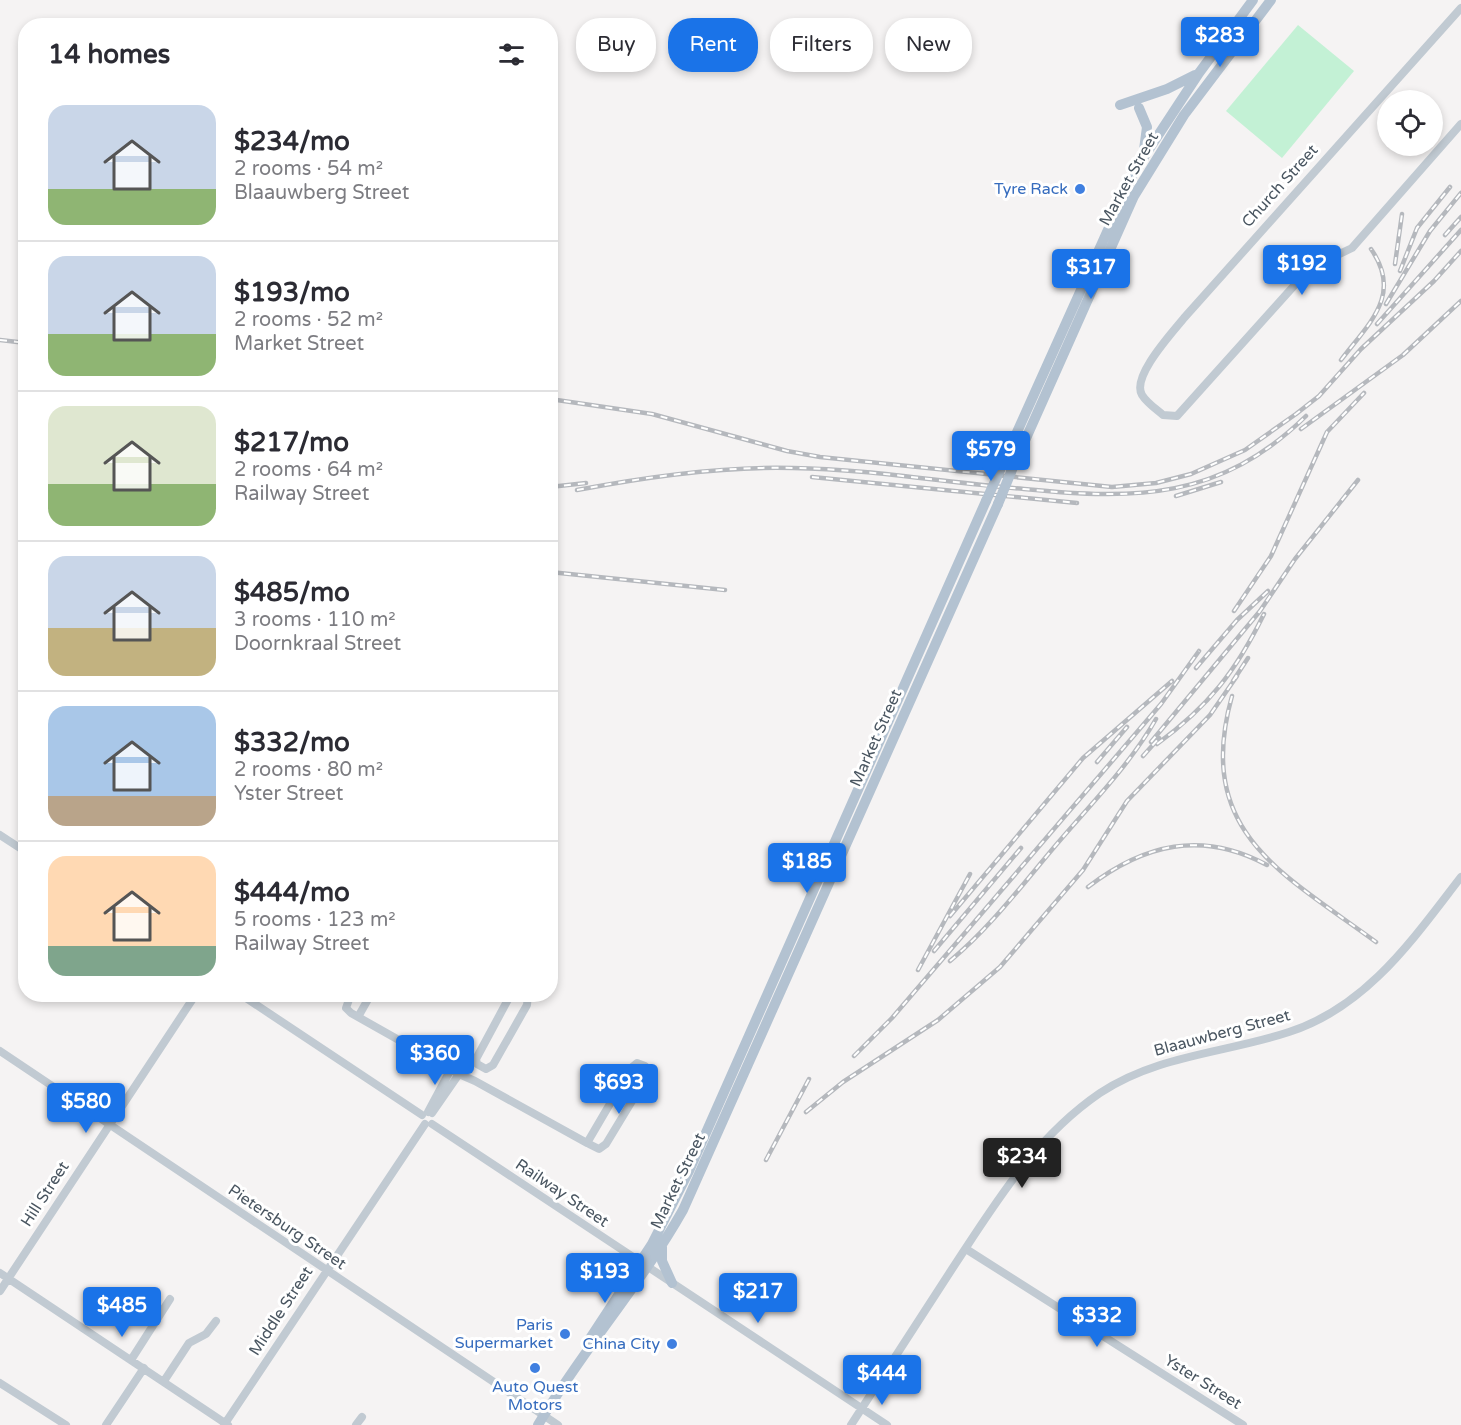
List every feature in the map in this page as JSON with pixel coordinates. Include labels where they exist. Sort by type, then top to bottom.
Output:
[{"type":"main road","name":"Market Street","points":[[540,1420],[581,1357],[601,1320],[644,1265],[662,1246],[701,1172],[970,551],[977,521],[1117,206],[1143,156],[1198,74],[1253,0]]},
{"type":"main road","name":"Market Street","points":[[644,1265],[689,1171],[970,551],[987,527],[998,504],[1134,195],[1184,115],[1271,0]]},
{"type":"main road","points":[[1120,105],[1167,89],[1198,74]]},
{"type":"main road","points":[[1139,108],[1146,127],[1143,156]]},
{"type":"main road","points":[[662,1246],[662,1261],[672,1283]]},
{"type":"street","name":"Church Street","points":[[1461,8],[1184,318],[1144,372],[1139,388],[1142,395],[1163,415],[1178,416],[1310,268],[1352,248],[1461,124]]},
{"type":"street","points":[[0,835],[18,847]]},
{"type":"street","name":"Blaauwberg Street","points":[[851,1425],[1026,1161],[1050,1135],[1091,1100],[1126,1078],[1152,1067],[1202,1052],[1288,1033],[1327,1016],[1354,998],[1396,960],[1461,877]]},
{"type":"street","name":"Hill Street","points":[[0,1290],[4,1276],[191,1002]]},
{"type":"street","name":"Railway Street","points":[[252,1002],[887,1425]]},
{"type":"street","points":[[348,1002],[346,1008],[358,1017],[459,1074],[475,1081],[587,1143],[599,1149],[604,1147],[646,1078],[645,1066],[637,1063],[632,1068],[587,1143]]},
{"type":"street","points":[[358,1017],[366,1002]]},
{"type":"street","points":[[507,1002],[476,1059],[477,1064],[482,1067],[489,1069],[494,1065],[527,1002]]},
{"type":"street","name":"Pietersburg Street","points":[[0,1051],[540,1420],[558,1425]]},
{"type":"street","points":[[475,1081],[482,1067]]},
{"type":"street","points":[[428,1118],[451,1069]]},
{"type":"street","points":[[428,1118],[459,1074]]},
{"type":"street","name":"Middle Street","points":[[226,1424],[428,1118]]},
{"type":"street","name":"Yster Street","points":[[966,1249],[1243,1425]]},
{"type":"street","points":[[4,1276],[226,1424]]},
{"type":"street","points":[[131,1360],[170,1299]]},
{"type":"street","points":[[164,1381],[189,1343],[206,1334],[216,1321]]},
{"type":"street","points":[[106,1425],[144,1368]]},
{"type":"street","points":[[0,1383],[66,1425]]},
{"type":"street","points":[[356,1425],[362,1417]]},
{"type":"green space","points":[[1298,25],[1354,71],[1282,158],[1226,111]]},
{"type":"railway","points":[[1400,271],[1417,228],[1450,187]]},
{"type":"railway","points":[[1386,304],[1430,231],[1461,193]]},
{"type":"railway","points":[[1395,264],[1402,214]]},
{"type":"railway","points":[[1445,235],[1461,217]]},
{"type":"railway","points":[[1377,324],[1461,230]]},
{"type":"railway","points":[[1341,360],[1371,321],[1383,295],[1384,281],[1380,265],[1371,249]]},
{"type":"railway","points":[[558,400],[652,414],[787,451],[820,457],[1112,487],[1156,483],[1191,474],[1245,450],[1296,414],[1319,396],[1361,349],[1434,281],[1461,251]]},
{"type":"railway","points":[[1301,429],[1403,355],[1461,301]]},
{"type":"railway","points":[[0,340],[18,342]]},
{"type":"railway","points":[[1234,611],[1271,556],[1327,432],[1364,393]]},
{"type":"railway","points":[[577,490],[685,473],[767,468],[851,471],[1065,492],[1140,493],[1175,488],[1209,479],[1241,464],[1274,444],[1306,416]]},
{"type":"railway","points":[[812,477],[1077,503]]},
{"type":"railway","points":[[1151,742],[1260,611],[1295,559],[1358,480]]},
{"type":"railway","points":[[1176,496],[1221,482]]},
{"type":"railway","points":[[558,486],[586,483]]},
{"type":"railway","points":[[558,573],[725,590]]},
{"type":"railway","points":[[1196,668],[1237,620],[1268,591]]},
{"type":"railway","points":[[1157,744],[1192,716],[1220,686],[1243,653],[1264,614]]},
{"type":"railway","points":[[854,1056],[892,1018],[1161,704],[1199,651]]},
{"type":"railway","points":[[1233,681],[1248,658]]},
{"type":"railway","points":[[806,1112],[843,1082],[938,1020],[1000,967],[1083,870],[1127,801],[1210,715],[1237,676]]},
{"type":"railway","points":[[950,916],[1083,758],[1172,681]]},
{"type":"railway","points":[[1232,696],[1223,743],[1225,782],[1236,815],[1254,844],[1279,870],[1308,894],[1376,942]]},
{"type":"railway","points":[[950,961],[992,920],[1109,785],[1134,753],[1156,719]]},
{"type":"railway","points":[[1097,762],[1127,727]]},
{"type":"railway","points":[[1143,756],[1159,738]]},
{"type":"railway","points":[[1088,887],[1130,860],[1174,847],[1197,845],[1219,848],[1243,854],[1267,865]]},
{"type":"railway","points":[[934,951],[1021,848]]},
{"type":"railway","points":[[918,970],[970,874]]},
{"type":"railway","points":[[766,1160],[809,1079]]},
{"type":"place","name":"Tyre Rack","points":[[1080,189]]},
{"type":"place","name":"Paris Supermarket","points":[[565,1334]]},
{"type":"place","name":"China City","points":[[672,1344]]},
{"type":"place","name":"Auto Quest Motors","points":[[535,1368]]}]
